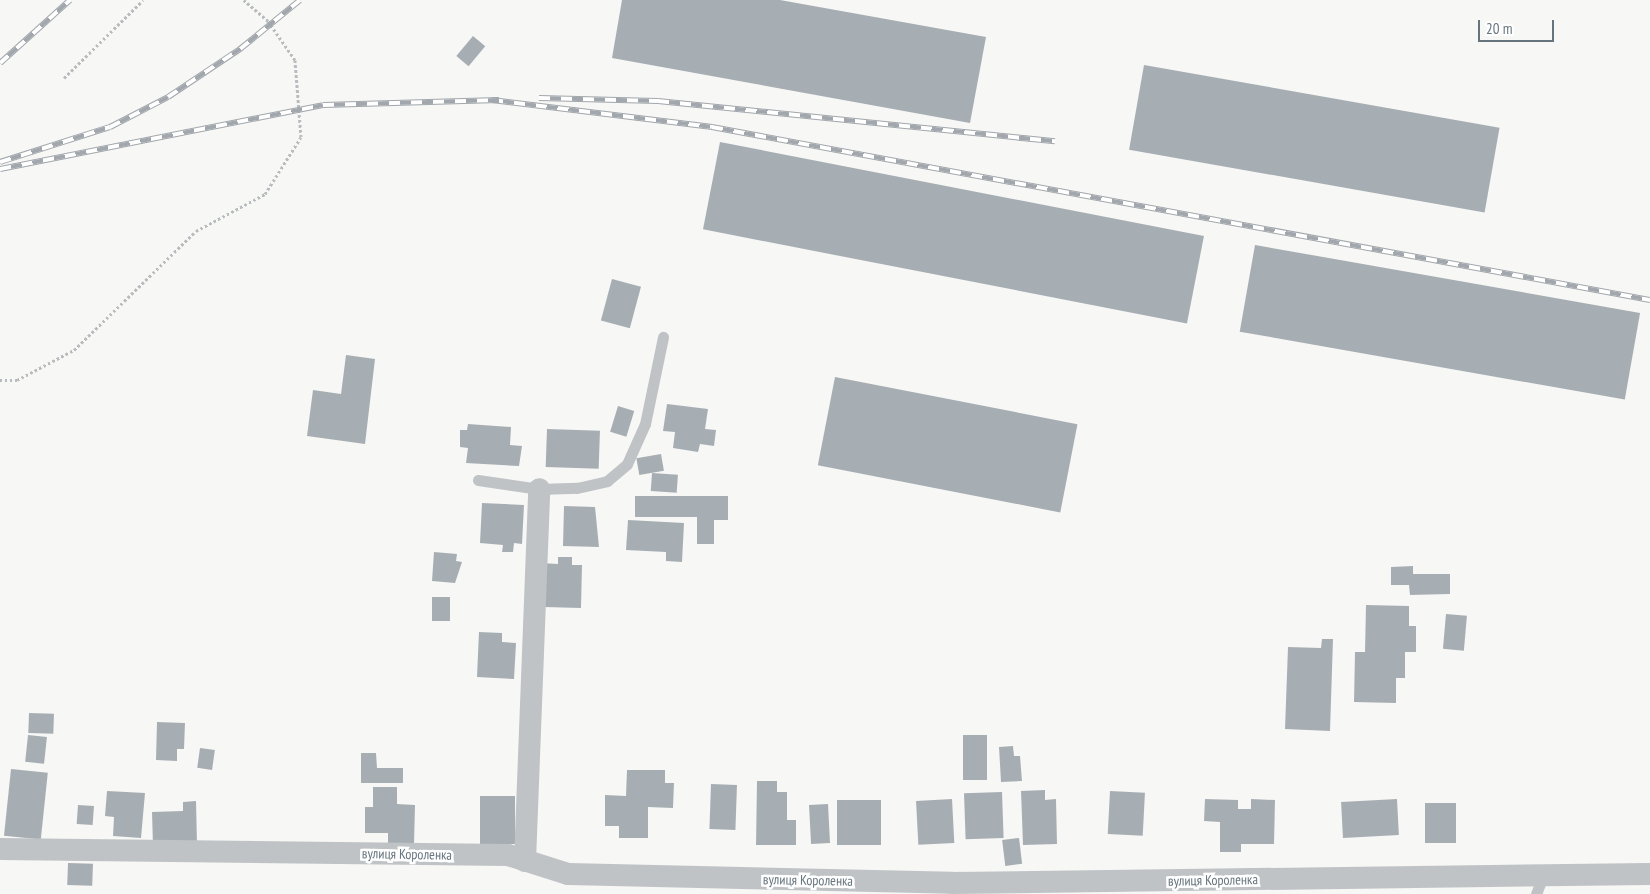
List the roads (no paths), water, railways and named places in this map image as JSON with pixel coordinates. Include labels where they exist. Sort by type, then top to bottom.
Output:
[{"type":"street","points":[[525,861],[538,489]]},
{"type":"street","name":"вулиця Короленка","points":[[0,848],[508,855],[568,874],[953,889],[1539,885],[1650,874]]},
{"type":"lane","points":[[478,480],[538,489],[577,488],[607,481],[627,464],[645,424],[663,337]]},
{"type":"railway","points":[[0,63],[70,0]]},
{"type":"railway","points":[[0,162],[110,127],[168,97],[240,49],[300,0]]},
{"type":"railway","points":[[539,98],[658,101],[1055,141]]},
{"type":"railway","points":[[492,100],[712,127],[1650,300]]},
{"type":"railway","points":[[0,169],[323,105],[499,100]]}]
